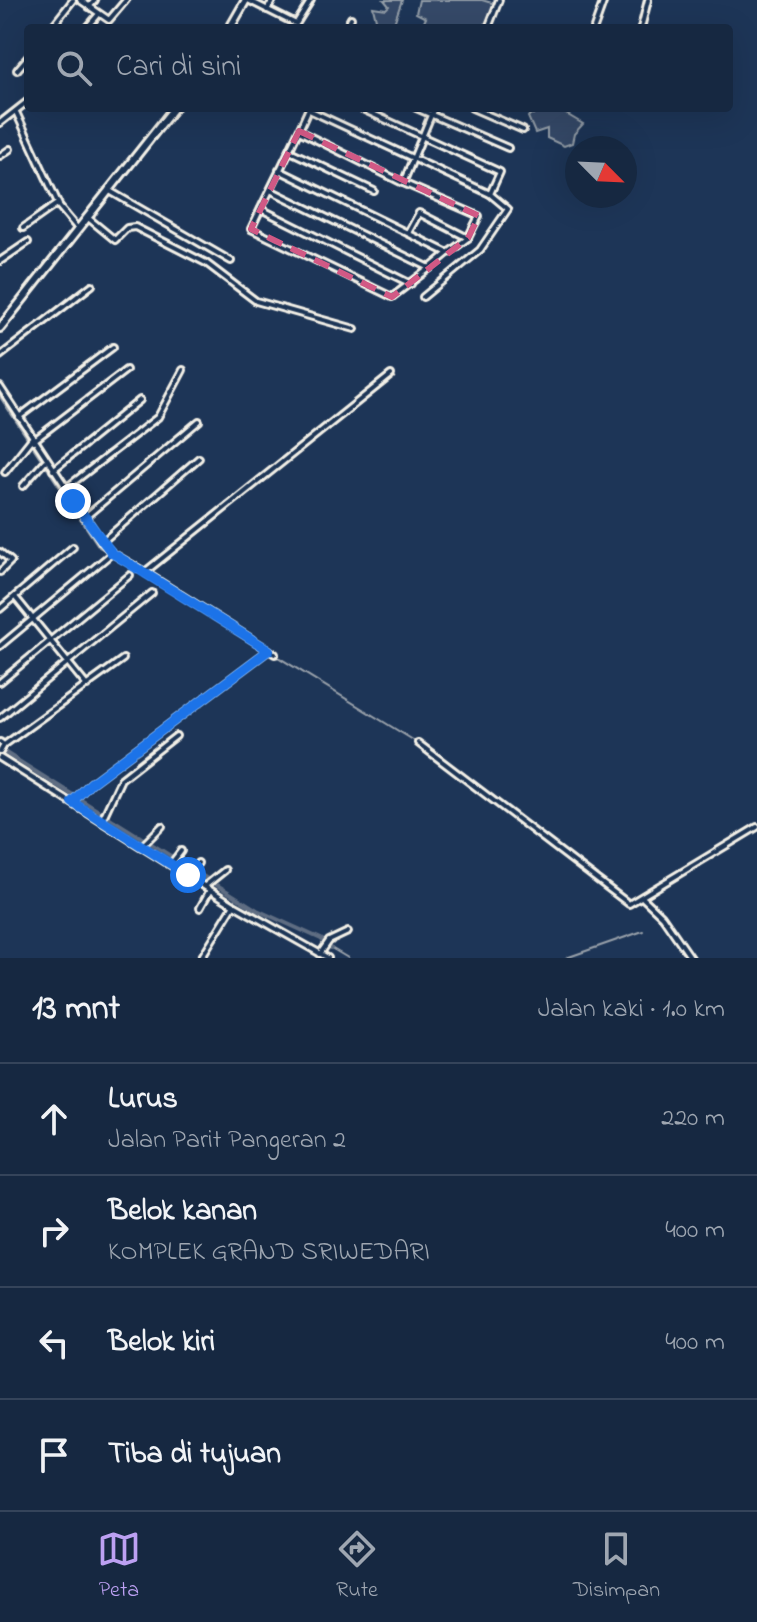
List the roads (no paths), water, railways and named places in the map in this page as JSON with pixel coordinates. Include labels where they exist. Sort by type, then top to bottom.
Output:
[{"type":"street","points":[[54,24],[73,0]]},
{"type":"street","points":[[80,0],[98,15],[111,19],[126,0]]},
{"type":"street","points":[[89,7],[95,0]]},
{"type":"street","points":[[232,24],[247,0],[296,24],[311,0]]},
{"type":"street","points":[[267,10],[273,0]]},
{"type":"street","points":[[490,24],[499,0]]},
{"type":"street","points":[[595,24],[604,0]]},
{"type":"street","points":[[642,24],[648,0]]},
{"type":"street","points":[[90,24],[98,15]]},
{"type":"street","points":[[348,24],[351,18]]},
{"type":"street","points":[[17,70],[24,62]]},
{"type":"street","points":[[0,123],[24,105]]},
{"type":"street","points":[[16,112],[59,205],[78,229]]},
{"type":"street","points":[[0,328],[171,112]]},
{"type":"street","points":[[299,131],[403,183],[479,216],[468,238],[392,297],[251,229],[308,112]]},
{"type":"street","points":[[315,112],[490,194],[508,209],[507,215],[471,259],[423,297]]},
{"type":"street","points":[[368,112],[500,172],[490,194]]},
{"type":"street","points":[[425,112],[508,148]]},
{"type":"street","points":[[403,183],[432,112]]},
{"type":"street","points":[[481,112],[523,130]]},
{"type":"street","points":[[0,156],[10,149]]},
{"type":"street","points":[[289,150],[374,191]]},
{"type":"street","points":[[279,170],[448,253]]},
{"type":"street","points":[[108,190],[231,261]]},
{"type":"street","points":[[270,190],[430,268]]},
{"type":"street","points":[[23,228],[59,205]]},
{"type":"street","points":[[261,209],[411,284]]},
{"type":"street","points":[[408,233],[419,213],[468,238]]},
{"type":"street","points":[[87,217],[115,240],[127,228],[135,227],[206,263],[256,301],[355,329]]},
{"type":"street","points":[[0,261],[28,242]]},
{"type":"street","points":[[0,356],[92,285]]},
{"type":"street","points":[[19,417],[113,347]]},
{"type":"street","points":[[5,472],[30,441],[126,370]]},
{"type":"street","points":[[65,488],[158,417],[183,370]]},
{"type":"street","points":[[144,572],[391,375]]},
{"type":"street","points":[[0,387],[44,462],[53,470],[84,518],[112,553],[275,654]]},
{"type":"street","points":[[53,470],[140,400]]},
{"type":"street","points":[[84,518],[199,421]]},
{"type":"street","points":[[102,542],[199,458]]},
{"type":"street","points":[[23,486],[44,462]]},
{"type":"street","points":[[0,609],[73,547]]},
{"type":"street","points":[[0,552],[11,561],[0,572]]},
{"type":"street","points":[[0,646],[112,553]]},
{"type":"street","points":[[0,682],[130,575]]},
{"type":"street","points":[[0,718],[152,593]]},
{"type":"street","points":[[15,597],[87,686]]},
{"type":"street","points":[[73,800],[268,652]]},
{"type":"street","points":[[123,659],[1,749],[143,844],[193,869],[207,888],[328,958]]},
{"type":"street","points":[[104,817],[121,779],[176,736]]},
{"type":"street","points":[[418,743],[629,904],[757,827]]},
{"type":"street","points":[[143,844],[162,826]]},
{"type":"street","points":[[174,860],[181,851]]},
{"type":"street","points":[[200,908],[211,879],[225,870]]},
{"type":"street","points":[[643,898],[662,916],[691,958]]},
{"type":"street","points":[[201,958],[234,905]]},
{"type":"street","points":[[320,954],[329,941],[348,932]]},
{"type":"waterway","points":[[0,397],[99,547],[418,743]]},
{"type":"waterway","points":[[1,750],[257,910],[321,939],[331,948]]},
{"type":"waterway","points":[[566,958],[643,931]]},
{"type":"waterway","points":[[331,948],[348,958]]}]
